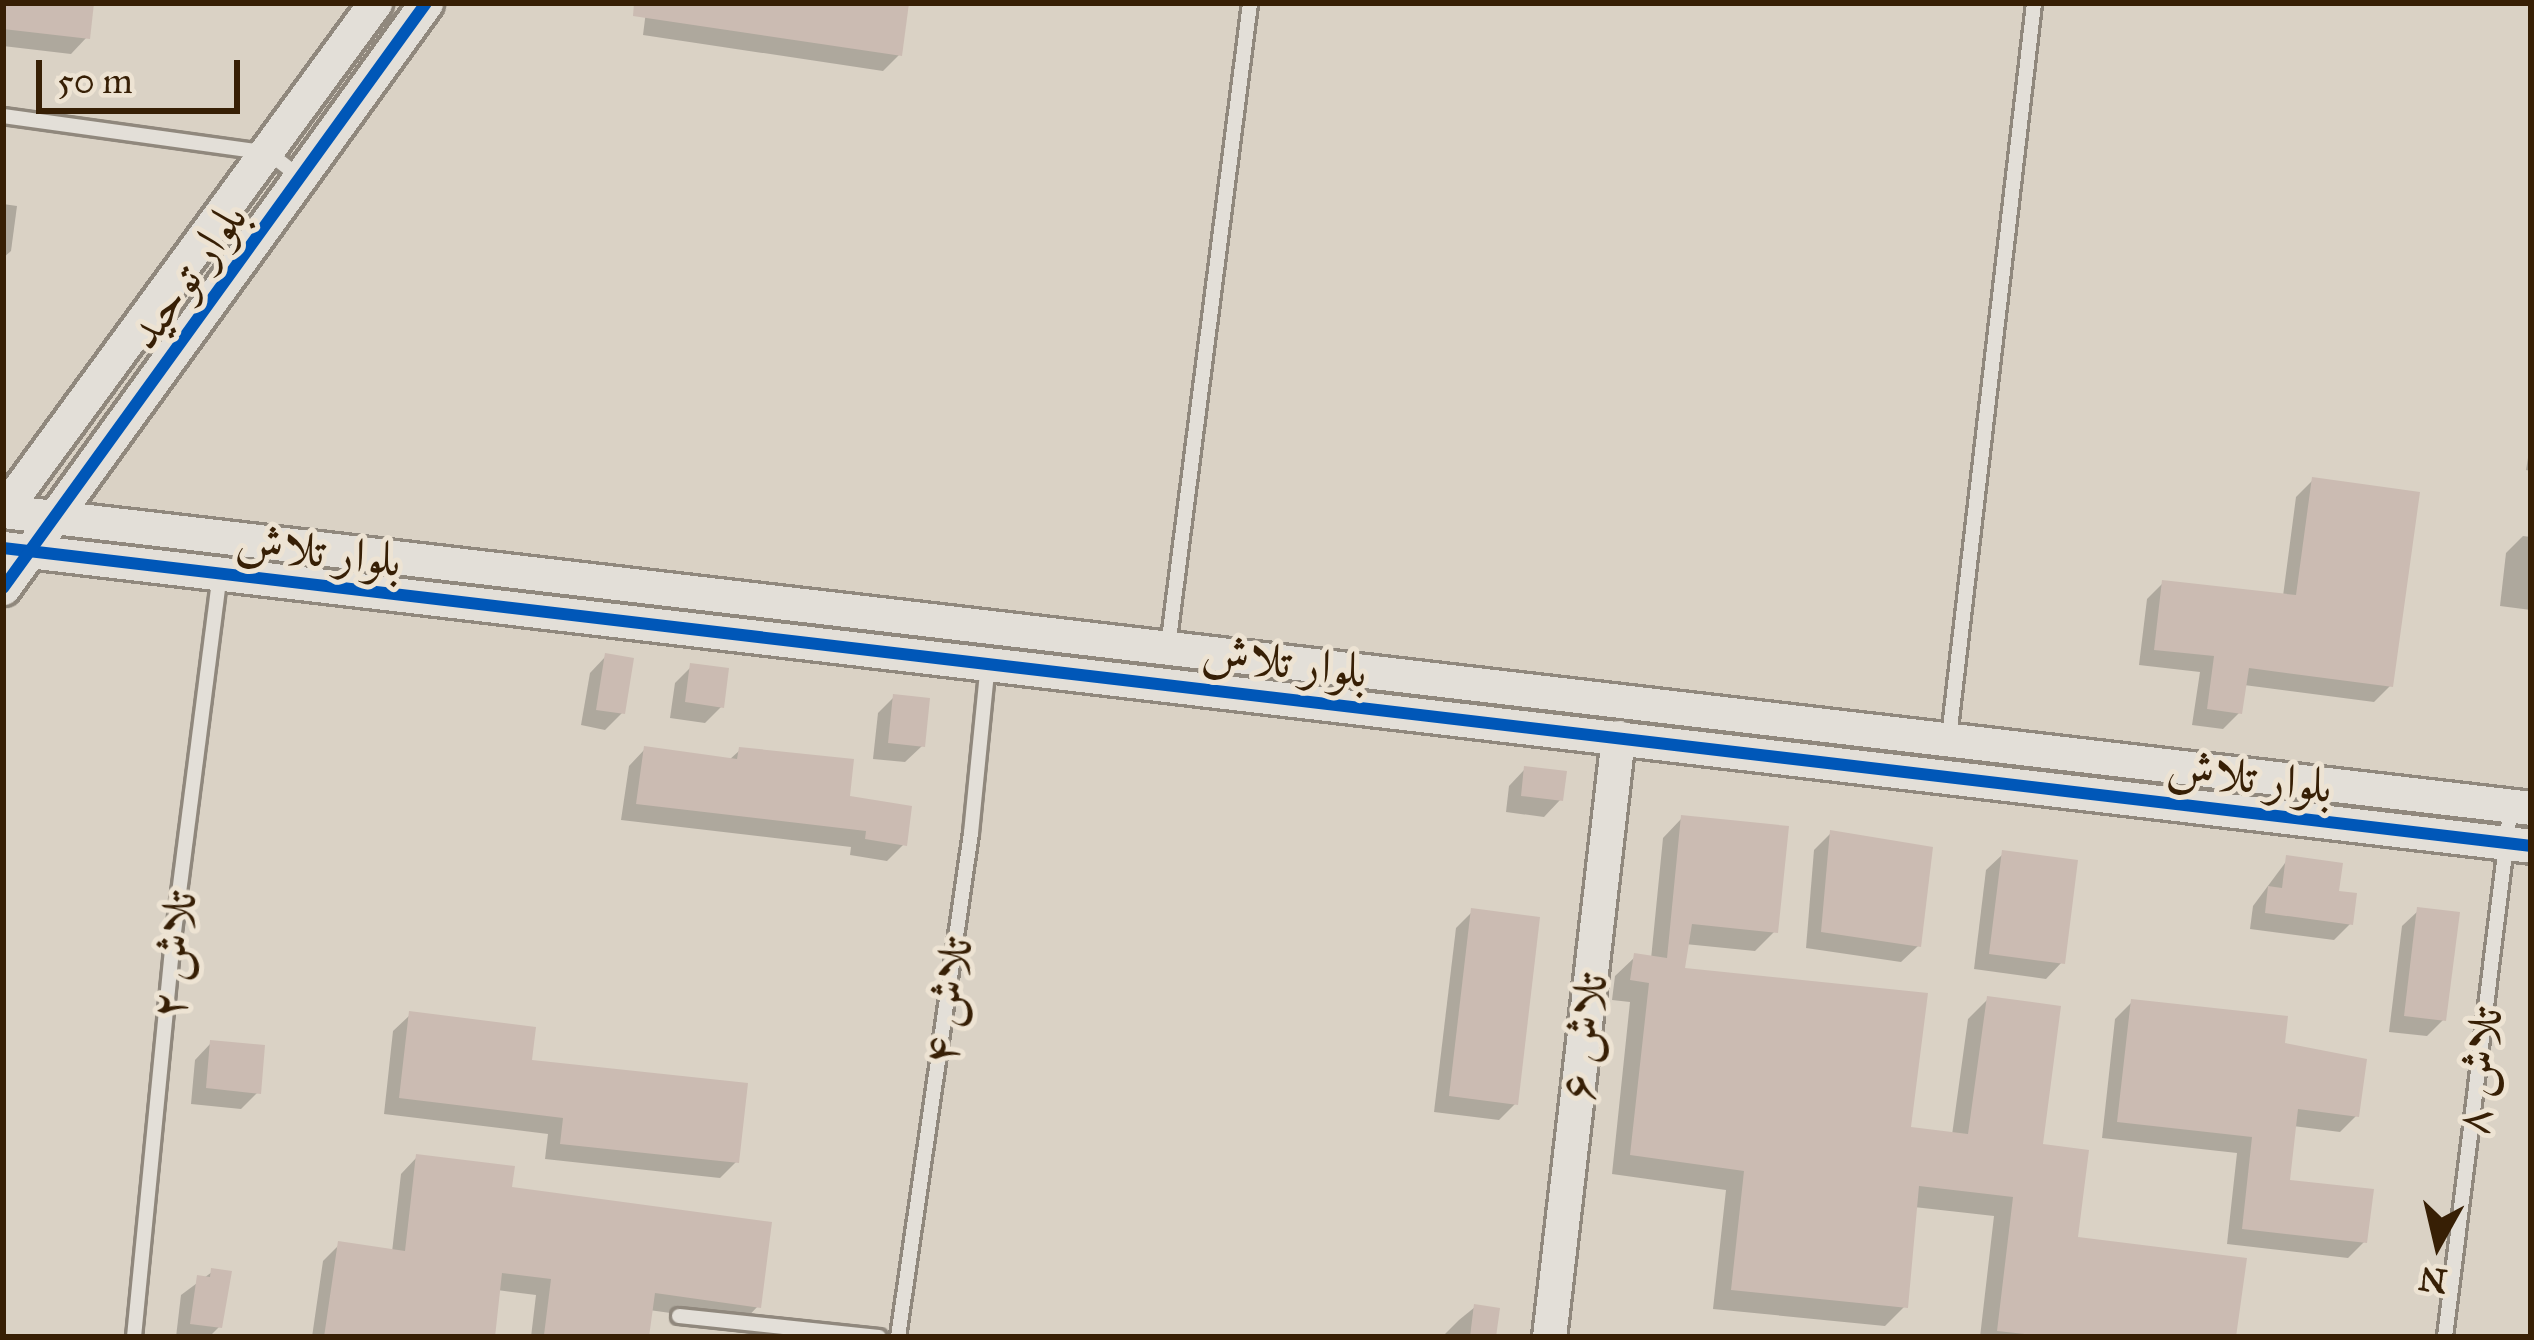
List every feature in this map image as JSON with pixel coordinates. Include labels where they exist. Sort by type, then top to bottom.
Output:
[{"type":"street","name":"بلوار توحید","points":[[3,511],[375,3]]},
{"type":"street","name":"بلوار توحید","points":[[3,588],[16,550],[53,518],[426,3]]},
{"type":"street","name":"بلوار تلاش","points":[[3,511],[2521,807]]},
{"type":"street","points":[[111,562],[116,525]]},
{"type":"street","name":"بلوار تلاش","points":[[16,550],[2518,845]]},
{"type":"street","points":[[988,664],[993,627]]},
{"type":"street","points":[[1164,682],[1168,647]]},
{"type":"street","name":"تلاش ۶","points":[[1549,1337],[1618,737]]},
{"type":"lane","points":[[1168,647],[1250,3]]},
{"type":"lane","points":[[1949,740],[2034,3]]},
{"type":"lane","points":[[3,116],[269,153],[301,178]]},
{"type":"lane","name":"تلاش ۲","points":[[134,1337],[173,940],[220,574]]},
{"type":"lane","name":"تلاش ۴","points":[[898,1337],[971,833],[988,664]]},
{"type":"lane","name":"تلاش ۸","points":[[2445,1337],[2521,807]]},
{"type":"lane","points":[[679,1316],[880,1337]]},
{"type":"building","points":[[3,3],[94,3],[90,39],[3,29]]},
{"type":"building","points":[[634,3],[909,3],[902,56],[633,16]]},
{"type":"building","points":[[2312,477],[2420,492],[2393,687],[2249,668],[2242,714],[2207,709],[2214,656],[2154,650],[2162,580],[2296,595]]},
{"type":"building","points":[[605,653],[634,658],[625,714],[596,710]]},
{"type":"building","points":[[690,663],[729,668],[724,708],[685,702]]},
{"type":"building","points":[[893,694],[930,698],[925,747],[888,743]]},
{"type":"building","points":[[644,746],[737,759],[739,747],[854,759],[850,796],[912,806],[907,846],[865,839],[866,831],[636,804]]},
{"type":"building","points":[[1524,766],[1567,771],[1563,801],[1521,796]]},
{"type":"building","points":[[1681,815],[1789,826],[1778,933],[1692,924],[1685,968],[1928,993],[1911,1127],[1968,1134],[1987,996],[2061,1006],[2043,1144],[2089,1150],[2078,1237],[2247,1258],[2236,1337],[2051,1337],[1997,1331],[2013,1197],[1919,1186],[1908,1308],[1731,1290],[1744,1171],[1630,1155],[1649,983],[1630,980],[1634,953],[1667,958]]},
{"type":"building","points":[[1830,830],[1933,847],[1921,947],[1821,932]]},
{"type":"building","points":[[2002,850],[2078,860],[2065,964],[1989,954]]},
{"type":"building","points":[[2286,855],[2343,863],[2339,891],[2357,893],[2353,925],[2265,913],[2268,886],[2282,888]]},
{"type":"building","points":[[2417,907],[2460,912],[2446,1021],[2404,1016]]},
{"type":"building","points":[[1471,908],[1540,917],[1518,1105],[1449,1096]]},
{"type":"building","points":[[2131,999],[2288,1016],[2285,1043],[2367,1059],[2359,1117],[2298,1109],[2290,1180],[2374,1189],[2367,1243],[2242,1229],[2252,1137],[2117,1122]]},
{"type":"building","points":[[409,1011],[536,1027],[532,1060],[748,1083],[739,1163],[560,1144],[563,1118],[399,1098]]},
{"type":"building","points":[[210,1040],[265,1045],[261,1094],[206,1088]]},
{"type":"building","points":[[416,1154],[515,1166],[512,1187],[772,1222],[761,1308],[655,1293],[649,1337],[544,1335],[551,1279],[502,1273],[495,1337],[324,1337],[338,1241],[405,1251]]},
{"type":"building","points":[[211,1268],[232,1271],[222,1328],[190,1324],[197,1275],[210,1277]]},
{"type":"building","points":[[1474,1304],[1500,1308],[1496,1337],[1470,1337]]},
{"type":"cycle path","points":[[3,588],[426,3]]},
{"type":"cycle path","points":[[3,548],[2531,846]]}]
